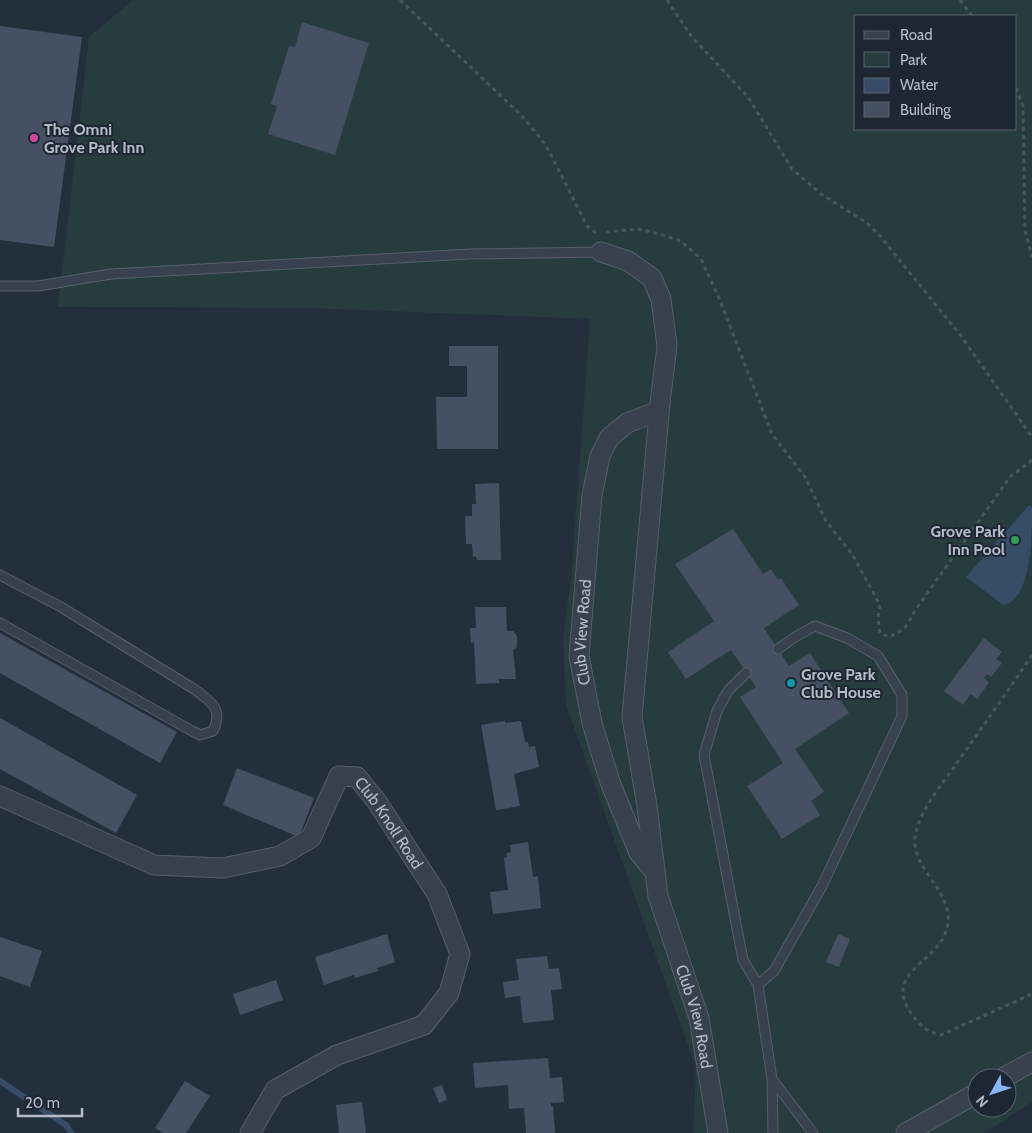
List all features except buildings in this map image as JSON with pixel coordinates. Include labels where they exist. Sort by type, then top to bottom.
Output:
[{"type":"street","name":"Club View Road","points":[[601,252],[628,262],[652,278],[662,299],[667,346],[659,411],[632,717],[647,806],[658,896],[699,1018],[718,1133]]},
{"type":"street","name":"Club View Road","points":[[655,872],[639,853],[610,782],[592,723],[579,656],[592,495],[600,456],[609,438],[627,423],[659,411]]},
{"type":"street","name":"Club Knoll Road","points":[[0,796],[154,865],[223,868],[280,856],[311,838],[339,776],[357,777],[377,802],[437,894],[460,954],[449,992],[424,1026],[337,1055],[275,1090],[250,1133]]},
{"type":"street","points":[[1017,1070],[1032,1062]]},
{"type":"street","points":[[906,1133],[967,1099]]},
{"type":"lane","points":[[0,286],[38,286],[111,274],[470,254],[601,252]]},
{"type":"lane","points":[[0,575],[61,607],[194,689],[214,705],[218,720],[213,731],[200,735],[192,731],[0,623]]},
{"type":"lane","points":[[758,985],[774,971],[822,886],[902,716],[902,695],[878,656],[847,638],[815,626],[778,649]]},
{"type":"lane","points":[[746,673],[728,691],[717,711],[704,754],[743,960],[758,985],[772,1079],[772,1133]]},
{"type":"lane","points":[[772,1079],[813,1133]]},
{"type":"path","points":[[400,0],[521,115],[546,145],[587,226],[597,234],[638,229],[660,234],[680,241],[701,259],[719,298],[772,434],[805,477],[826,521],[860,567],[880,605],[878,618],[880,633],[889,637],[907,626],[914,612],[1010,477],[1032,460]]},
{"type":"path","points":[[667,0],[692,37],[748,97],[792,168],[821,194],[867,222],[880,236],[961,336],[1032,437]]},
{"type":"path","points":[[960,0],[971,15]]},
{"type":"path","points":[[1017,91],[1023,106],[1025,231],[1032,257]]},
{"type":"path","points":[[1032,655],[929,804],[916,832],[916,853],[944,896],[949,914],[944,936],[908,976],[903,989],[903,999],[913,1016],[926,1030],[941,1035],[1032,994]]},
{"type":"green space","points":[[133,0],[1032,0],[1032,1102],[1017,1112],[1017,1068],[967,1068],[967,1118],[1007,1118],[984,1133],[693,1133],[696,1068],[566,705],[563,639],[571,578],[590,319],[310,308],[58,307],[89,37]]},
{"type":"water","name":"Grove Park Inn Pool","points":[[1029,505],[1032,507],[1032,533],[1025,579],[1020,592],[1013,601],[1003,605],[966,577]]},
{"type":"waterway","points":[[0,1081],[66,1125],[71,1133]]},
{"type":"place","name":"The Omni Grove Park Inn","points":[[34,138]]},
{"type":"place","name":"Grove Park Inn Pool","points":[[1015,540]]},
{"type":"place","name":"Grove Park Club House","points":[[791,683]]}]
